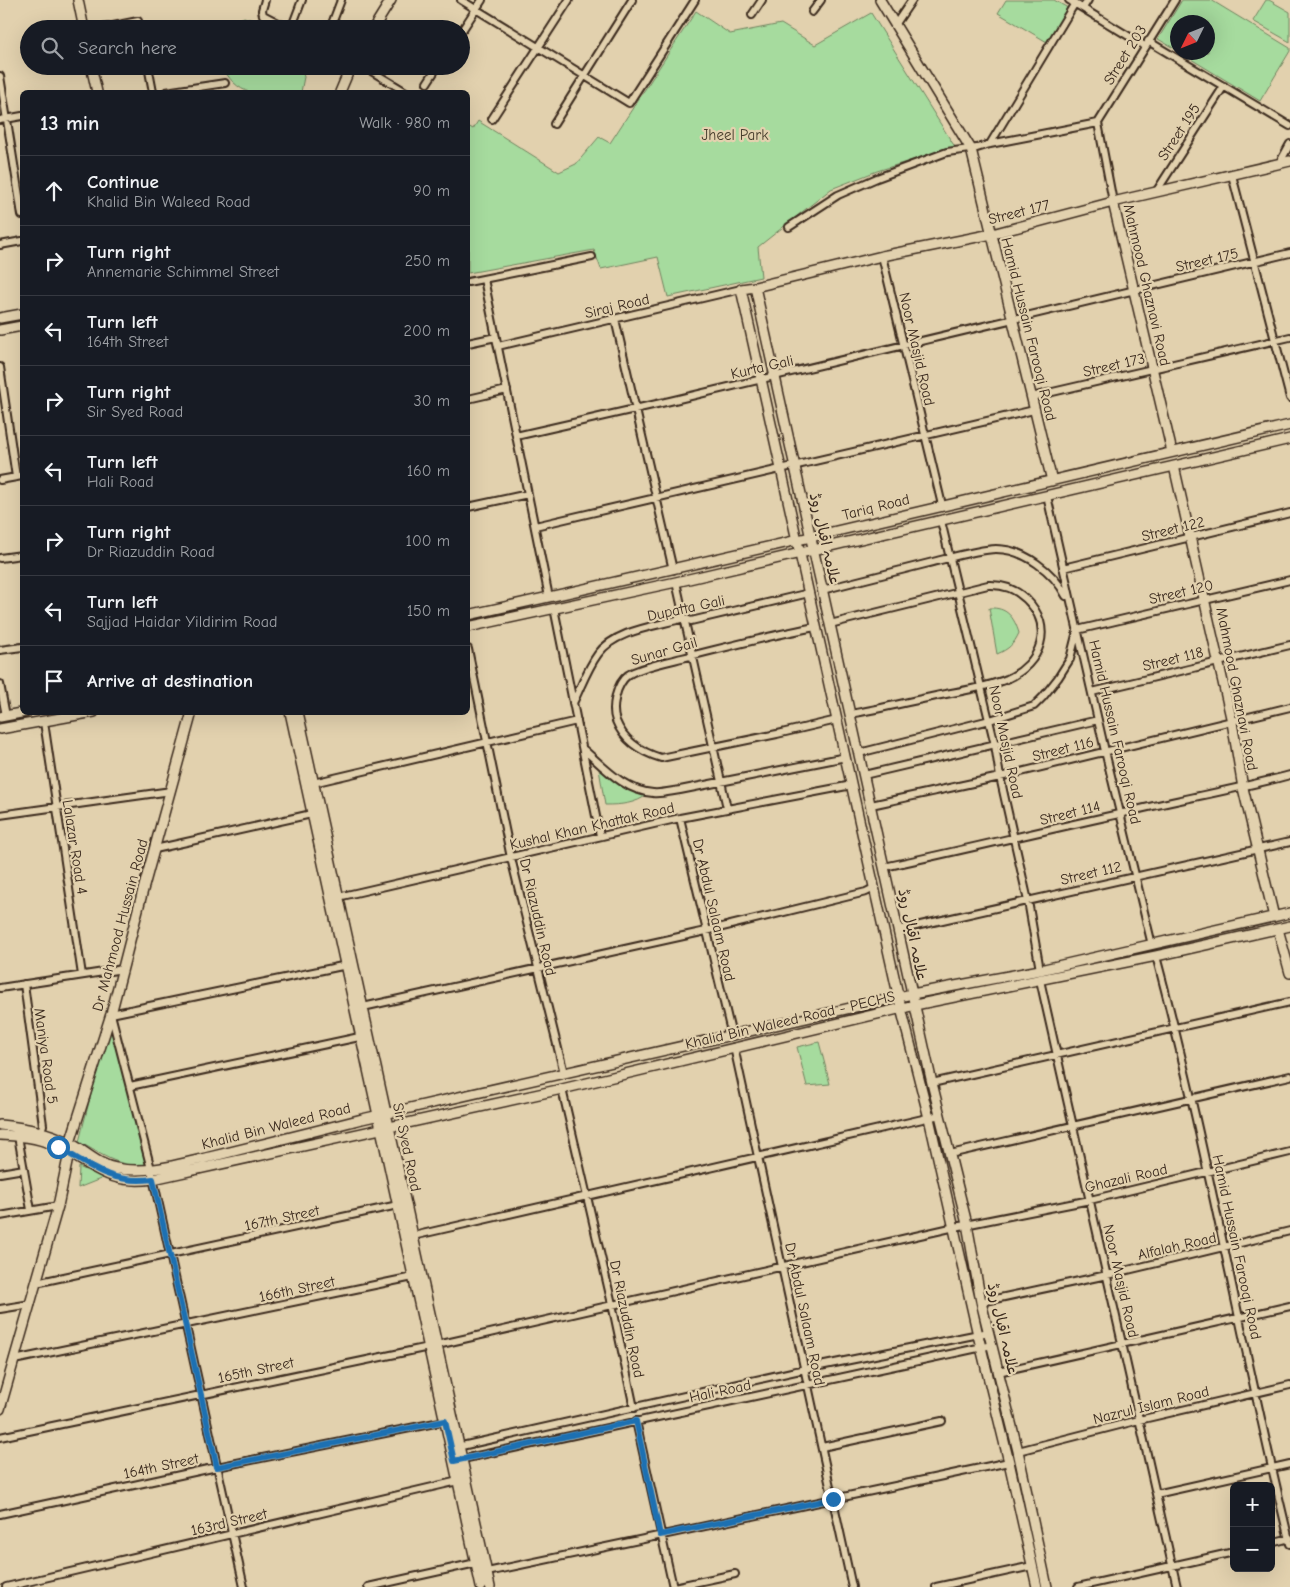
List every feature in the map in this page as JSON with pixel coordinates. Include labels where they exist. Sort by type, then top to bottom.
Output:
[{"type":"main road","points":[[78,0],[82,20]]},
{"type":"main road","points":[[379,20],[391,0]]},
{"type":"main road","name":"Hamid Hussain Farooqi Road","points":[[880,0],[971,149],[1052,481]]},
{"type":"main road","points":[[93,75],[97,90]]},
{"type":"main road","points":[[341,90],[347,75]]},
{"type":"main road","name":"Street 177","points":[[741,289],[882,256],[992,234],[1113,202],[1290,161]]},
{"type":"main road","name":"Mahmood Ghaznavi Road","points":[[1113,202],[1172,452]]},
{"type":"main road","name":"علامہ اقبال روڈ","points":[[755,287],[932,1083],[968,1224],[981,1302],[1018,1451],[1047,1587]]},
{"type":"main road","name":"علامہ اقبال روڈ","points":[[741,289],[901,1008],[955,1227],[978,1336],[1037,1587]]},
{"type":"main road","points":[[0,318],[20,314]]},
{"type":"main road","points":[[0,330],[20,326]]},
{"type":"main road","name":"Tariq Road","points":[[470,615],[674,570],[1290,425]]},
{"type":"main road","name":"Tariq Road","points":[[470,627],[800,554],[1290,439]]},
{"type":"main road","name":"Mahmood Ghaznavi Road","points":[[1174,466],[1219,661],[1243,788],[1274,917]]},
{"type":"main road","points":[[3,716],[20,713]]},
{"type":"main road","points":[[0,730],[79,715]]},
{"type":"main road","name":"Dr Mahmood Hussain Road","points":[[70,1143],[111,1014],[191,715]]},
{"type":"main road","name":"Sir Syed Road","points":[[291,715],[338,897],[349,964],[363,1007],[365,1036]]},
{"type":"main road","name":"Sir Syed Road","points":[[299,715],[313,784],[316,813],[349,964],[365,1036],[389,1127],[413,1277],[428,1324]]},
{"type":"main road","name":"Khalid Bin Waleed Road - PECHS","points":[[564,1073],[912,994],[1040,970],[1290,913]]},
{"type":"main road","name":"Khalid Bin Waleed Road - PECHS","points":[[562,1089],[901,1008],[1156,956],[1290,926]]},
{"type":"main road","points":[[1278,929],[1290,973]]},
{"type":"main road","name":"Khalid Bin Waleed Road","points":[[0,1125],[42,1130],[70,1143],[110,1167],[128,1170],[151,1169],[287,1139],[362,1119],[564,1073]]},
{"type":"main road","name":"Khalid Bin Waleed Road","points":[[0,1135],[18,1136],[47,1142],[95,1170],[115,1178],[127,1181],[153,1179],[562,1089]]},
{"type":"main road","points":[[386,1114],[392,1119],[389,1127]]},
{"type":"main road","points":[[362,1119],[365,1124],[365,1132]]},
{"type":"main road","name":"Sir Syed Road","points":[[389,1127],[398,1205],[413,1236],[428,1324],[458,1460],[490,1587]]},
{"type":"main road","points":[[0,1409],[1,1398],[31,1304],[58,1206],[69,1154]]},
{"type":"main road","name":"Sir Syed Road","points":[[433,1346],[445,1421],[455,1447]]},
{"type":"main road","name":"Sir Syed Road","points":[[458,1460],[458,1482],[481,1587]]},
{"type":"street","points":[[265,0],[262,10],[263,15],[273,20]]},
{"type":"street","points":[[294,20],[302,0]]},
{"type":"street","points":[[333,20],[341,0]]},
{"type":"street","points":[[461,0],[629,102],[692,1]]},
{"type":"street","points":[[469,20],[482,0]]},
{"type":"street","points":[[492,119],[569,0]]},
{"type":"street","points":[[554,124],[632,0]]},
{"type":"street","points":[[752,15],[762,0]]},
{"type":"street","points":[[812,12],[821,0]]},
{"type":"street","points":[[895,25],[912,0]]},
{"type":"street","points":[[1083,8],[1088,0]]},
{"type":"street","name":"Street 203","points":[[1098,123],[1175,0]]},
{"type":"street","points":[[990,144],[1072,2],[1224,86],[1290,126]]},
{"type":"street","points":[[150,75],[153,90]]},
{"type":"street","points":[[379,75],[403,90]]},
{"type":"street","points":[[427,82],[432,75]]},
{"type":"street","points":[[0,76],[3,119],[20,205]]},
{"type":"street","points":[[179,90],[225,83]]},
{"type":"street","name":"Street 195","points":[[1156,192],[1224,86]]},
{"type":"street","points":[[3,119],[20,116]]},
{"type":"street","points":[[789,227],[838,195],[947,152],[971,149],[1098,123]]},
{"type":"street","name":"Mahmood Ghaznavi Road","points":[[1098,123],[1113,202]]},
{"type":"street","points":[[1279,164],[1290,144]]},
{"type":"street","points":[[1232,175],[1290,398]]},
{"type":"street","points":[[0,245],[20,241]]},
{"type":"street","name":"Street 175","points":[[1012,320],[1290,253]]},
{"type":"street","name":"Noor Masjid Road","points":[[882,256],[942,506]]},
{"type":"street","points":[[470,282],[592,257]]},
{"type":"street","points":[[484,279],[550,597]]},
{"type":"street","name":"Siraj Road","points":[[498,346],[741,289]]},
{"type":"street","points":[[615,319],[674,570]]},
{"type":"street","name":"Kurta Gali","points":[[516,436],[1012,320]]},
{"type":"street","points":[[470,343],[496,337]]},
{"type":"street","name":"Street 173","points":[[1031,397],[1290,337]]},
{"type":"street","points":[[0,367],[20,476],[0,480]]},
{"type":"street","points":[[470,399],[507,390]]},
{"type":"street","points":[[535,526],[925,437],[1034,410]]},
{"type":"street","points":[[470,507],[528,494]]},
{"type":"street","name":"Hamid Hussain Farooqi Road","points":[[1047,496],[1104,751],[1152,945]]},
{"type":"street","name":"Street 122","points":[[1063,568],[1290,513]]},
{"type":"street","name":"Noor Masjid Road","points":[[941,521],[990,720],[1000,777],[1028,901],[1040,970]]},
{"type":"street","points":[[822,590],[951,558],[996,549],[1015,552],[1048,573],[1062,588],[1071,605]]},
{"type":"street","points":[[0,558],[20,555]]},
{"type":"street","name":"Street 120","points":[[1077,630],[1290,580]]},
{"type":"street","points":[[676,582],[715,748],[727,808]]},
{"type":"street","points":[[830,624],[988,585],[999,584],[1020,593],[1036,609],[1042,627],[1038,651],[1028,664],[1008,678],[981,687],[850,714]]},
{"type":"street","name":"Dupatta Gali","points":[[573,703],[598,653],[620,636],[684,618],[691,621],[809,593]]},
{"type":"street","points":[[554,608],[600,836]]},
{"type":"street","name":"Sunar Gail","points":[[816,627],[660,663],[628,674],[620,684],[616,697],[614,706],[615,717],[619,728],[637,748],[662,758],[837,720]]},
{"type":"street","points":[[859,753],[990,720],[1034,706],[1058,678],[1070,659],[1077,630]]},
{"type":"street","name":"Street 118","points":[[1092,692],[1290,645]]},
{"type":"street","points":[[0,650],[20,647]]},
{"type":"street","name":"Dr Riazuddin Road","points":[[470,659],[511,858],[564,1073]]},
{"type":"street","points":[[0,684],[3,716]]},
{"type":"street","name":"Street 116","points":[[871,806],[1290,708]]},
{"type":"street","points":[[864,775],[1098,720]]},
{"type":"street","points":[[313,784],[577,721]]},
{"type":"street","name":"Lalazar Road 4","points":[[44,722],[82,975]]},
{"type":"street","points":[[583,749],[612,775],[632,787],[653,793],[680,790],[846,757]]},
{"type":"street","name":"Street 114","points":[[884,867],[1014,839],[1119,813],[1243,788],[1290,775]]},
{"type":"street","name":"Kushal Khan Khattak Road","points":[[338,897],[680,818],[852,785]]},
{"type":"street","points":[[0,815],[171,791]]},
{"type":"street","points":[[154,849],[316,813]]},
{"type":"street","name":"Dr Abdul Salaam Road","points":[[680,818],[732,1036]]},
{"type":"street","name":"Street 112","points":[[898,930],[1290,842]]},
{"type":"street","points":[[363,1007],[706,931],[866,892],[874,888]]},
{"type":"street","name":"Hamid Hussain Farooqi Road","points":[[1156,956],[1175,1028],[1255,1393],[1290,1540]]},
{"type":"street","points":[[244,1587],[171,1255],[111,1014],[349,964]]},
{"type":"street","points":[[0,988],[123,969]]},
{"type":"street","name":"Noor Masjid Road","points":[[1040,980],[1177,1587]]},
{"type":"street","name":"Maniya Road 5","points":[[24,984],[43,1125],[42,1130]]},
{"type":"street","points":[[932,1083],[1290,1002]]},
{"type":"street","points":[[130,1086],[365,1036]]},
{"type":"street","name":"Dr Abdul Salaam Road","points":[[734,1047],[852,1587]]},
{"type":"street","points":[[950,1154],[1290,1076]]},
{"type":"street","name":"Dr Riazuddin Road","points":[[562,1089],[612,1304],[634,1422]]},
{"type":"street","points":[[413,1236],[940,1115]]},
{"type":"street","points":[[18,1136],[31,1210]]},
{"type":"street","name":"Ghazali Road","points":[[782,1267],[968,1224],[1090,1200],[1290,1152]]},
{"type":"street","points":[[0,1173],[24,1169]]},
{"type":"street","name":"167th Street","points":[[36,1283],[398,1205]]},
{"type":"street","points":[[0,1216],[58,1206]]},
{"type":"street","name":"Alfalah Road","points":[[981,1302],[1224,1248],[1290,1231]]},
{"type":"street","name":"165th Street","points":[[0,1437],[433,1346],[782,1267]]},
{"type":"street","name":"166th Street","points":[[14,1360],[186,1326],[413,1277]]},
{"type":"street","points":[[0,1309],[31,1304]]},
{"type":"street","points":[[998,1372],[1290,1306]]},
{"type":"street","name":"Hali Road","points":[[455,1447],[805,1369],[978,1336],[989,1332]]},
{"type":"street","name":"Hali Road","points":[[458,1460],[992,1346]]},
{"type":"street","name":"Nazrul Islam Road","points":[[1018,1451],[1290,1384]]},
{"type":"street","points":[[643,1406],[645,1419]]},
{"type":"street","name":"164th Street","points":[[0,1514],[217,1467],[445,1421]]},
{"type":"street","points":[[822,1447],[942,1421]]},
{"type":"street","points":[[634,1422],[674,1587],[735,1574]]},
{"type":"street","points":[[487,1572],[1009,1462]]},
{"type":"street","points":[[1156,1494],[1290,1464]]},
{"type":"street","name":"163rd Street","points":[[6,1587],[458,1482]]},
{"type":"street","points":[[1275,1542],[1290,1540]]},
{"type":"street","points":[[1078,1587],[1230,1553]]},
{"type":"street","points":[[368,1587],[476,1563]]},
{"type":"street","points":[[936,1587],[1032,1566]]},
{"type":"green space","points":[[1006,0],[1054,0],[1068,8],[1047,42],[998,13]]},
{"type":"green space","points":[[1182,0],[1211,0],[1290,48],[1290,51],[1260,101],[1193,60],[1215,60],[1215,15],[1173,15]]},
{"type":"green space","points":[[1266,0],[1290,12],[1290,42],[1253,21]]},
{"type":"green space","name":"Jheel Park","points":[[696,11],[730,34],[781,24],[815,45],[871,13],[955,147],[877,171],[831,189],[758,247],[761,277],[668,297],[658,257],[601,269],[594,250],[470,273],[470,127],[473,129],[478,121],[559,172],[576,164],[599,137],[610,143]]},
{"type":"green space","points":[[244,17],[253,20],[238,20]]},
{"type":"green space","points":[[1170,20],[1170,46],[1158,39]]},
{"type":"green space","points":[[228,75],[303,75],[304,77],[301,90],[244,90]]},
{"type":"green space","points":[[989,608],[1001,609],[1009,614],[1015,622],[1019,633],[1011,646],[997,654]]},
{"type":"green space","points":[[599,769],[648,794],[633,802],[605,805]]},
{"type":"green space","points":[[111,1014],[151,1164],[131,1165],[122,1163],[79,1142]]},
{"type":"green space","points":[[819,1042],[830,1084],[807,1086],[797,1047]]},
{"type":"green space","points":[[79,1167],[103,1178],[78,1188]]},
{"type":"route","points":[[58,1147],[95,1170],[115,1178],[127,1181],[153,1179],[217,1467],[445,1421],[454,1461],[636,1421],[660,1535],[833,1499]]}]
